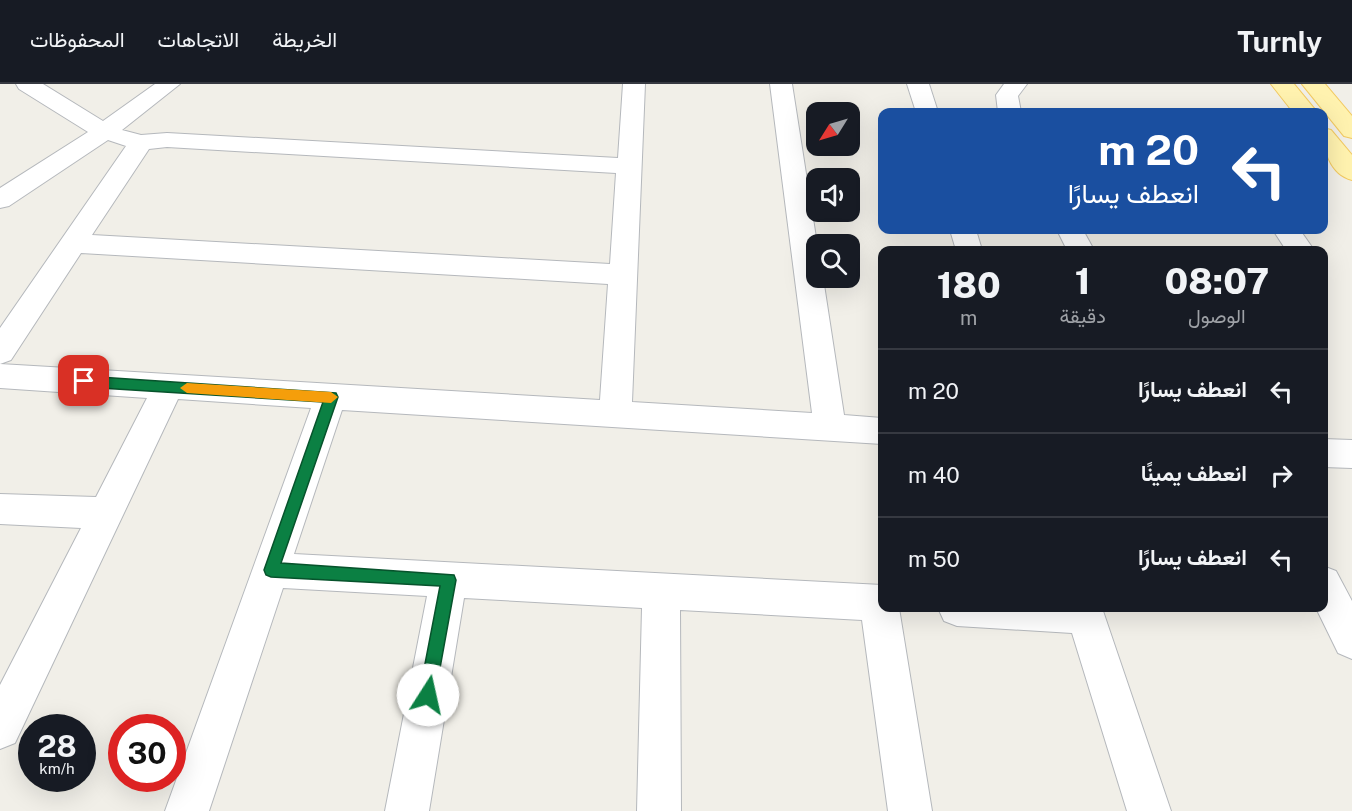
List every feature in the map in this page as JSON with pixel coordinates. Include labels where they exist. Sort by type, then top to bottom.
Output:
[{"type":"main road","points":[[1282,84],[1302,108]]},
{"type":"main road","points":[[1313,84],[1352,131]]},
{"type":"main road","points":[[1328,144],[1352,172]]},
{"type":"street","points":[[27,84],[104,132],[141,142],[167,140],[629,166]]},
{"type":"street","points":[[0,200],[104,132],[169,84]]},
{"type":"street","points":[[615,415],[634,84]]},
{"type":"street","points":[[781,84],[830,428]]},
{"type":"street","points":[[918,84],[926,108]]},
{"type":"street","points":[[1010,108],[1007,95],[1016,84]]},
{"type":"street","points":[[0,352],[141,142]]},
{"type":"street","points":[[73,243],[623,275]]},
{"type":"street","points":[[0,376],[878,432]]},
{"type":"street","points":[[0,728],[13,675],[106,513],[168,387]]},
{"type":"street","points":[[187,811],[331,397]]},
{"type":"street","points":[[1328,453],[1352,454]]},
{"type":"street","points":[[0,509],[106,513]]},
{"type":"street","points":[[271,570],[878,603]]},
{"type":"street","points":[[407,811],[448,580]]},
{"type":"street","points":[[659,811],[661,591]]},
{"type":"street","points":[[1328,593],[1352,640]]},
{"type":"street","points":[[881,612],[910,811]]},
{"type":"street","points":[[1084,612],[1149,811]]},
{"type":"slow traffic","points":[[187,388],[331,397]]},
{"type":"route","points":[[84,381],[331,397],[271,570],[448,580],[428,695]]}]
